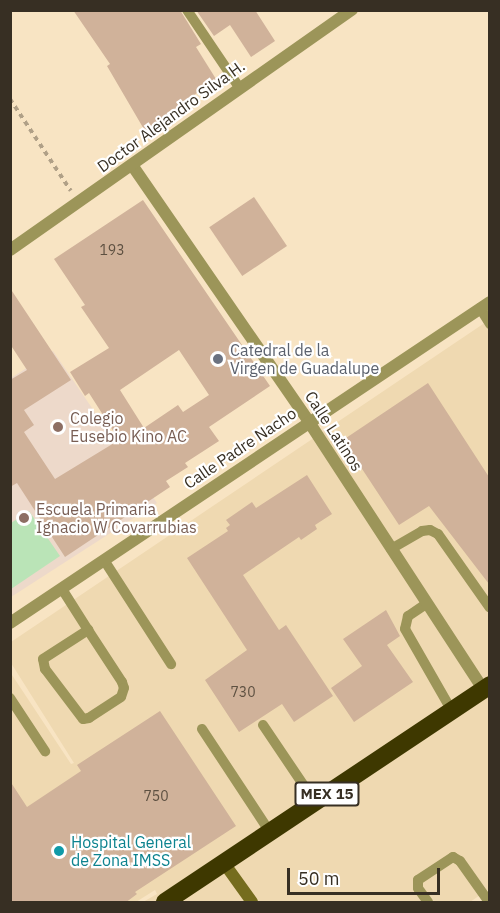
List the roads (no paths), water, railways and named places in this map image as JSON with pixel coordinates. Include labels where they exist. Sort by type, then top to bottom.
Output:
[{"type":"highway","name":"MEX 15","points":[[165,903],[486,687]]},
{"type":"street","name":"Doctor Alejandro Silva H.","points":[[10,250],[239,87],[352,10]]},
{"type":"street","name":"Calle Latinos","points":[[132,165],[309,422],[426,604],[486,687]]},
{"type":"street","name":"Calle Padre Nacho","points":[[10,623],[485,305]]},
{"type":"street","points":[[224,863],[252,903]]},
{"type":"lane","points":[[187,10],[239,87]]},
{"type":"lane","points":[[485,305],[489,324]]},
{"type":"lane","points":[[391,549],[422,531],[430,530],[438,534],[489,608]]},
{"type":"lane","points":[[104,560],[171,664]]},
{"type":"lane","points":[[62,589],[88,630],[124,688],[121,696],[83,719],[45,669],[43,659],[88,630]]},
{"type":"lane","points":[[426,604],[408,616],[405,629],[452,711]]},
{"type":"lane","points":[[10,698],[45,751]]},
{"type":"lane","points":[[263,725],[315,802]]},
{"type":"lane","points":[[202,729],[270,832]]},
{"type":"lane","points":[[428,903],[418,888],[418,880],[453,857],[460,861],[489,903]]},
{"type":"place","name":"Catedral de la Virgen de Guadalupe","points":[[218,359]]},
{"type":"place","name":"Colegio Eusebio Kino AC","points":[[58,427]]},
{"type":"place","name":"Escuela Primaria Ignacio W Covarrubias","points":[[24,518]]},
{"type":"place","name":"Hospital General de Zona IMSS","points":[[59,851]]}]
